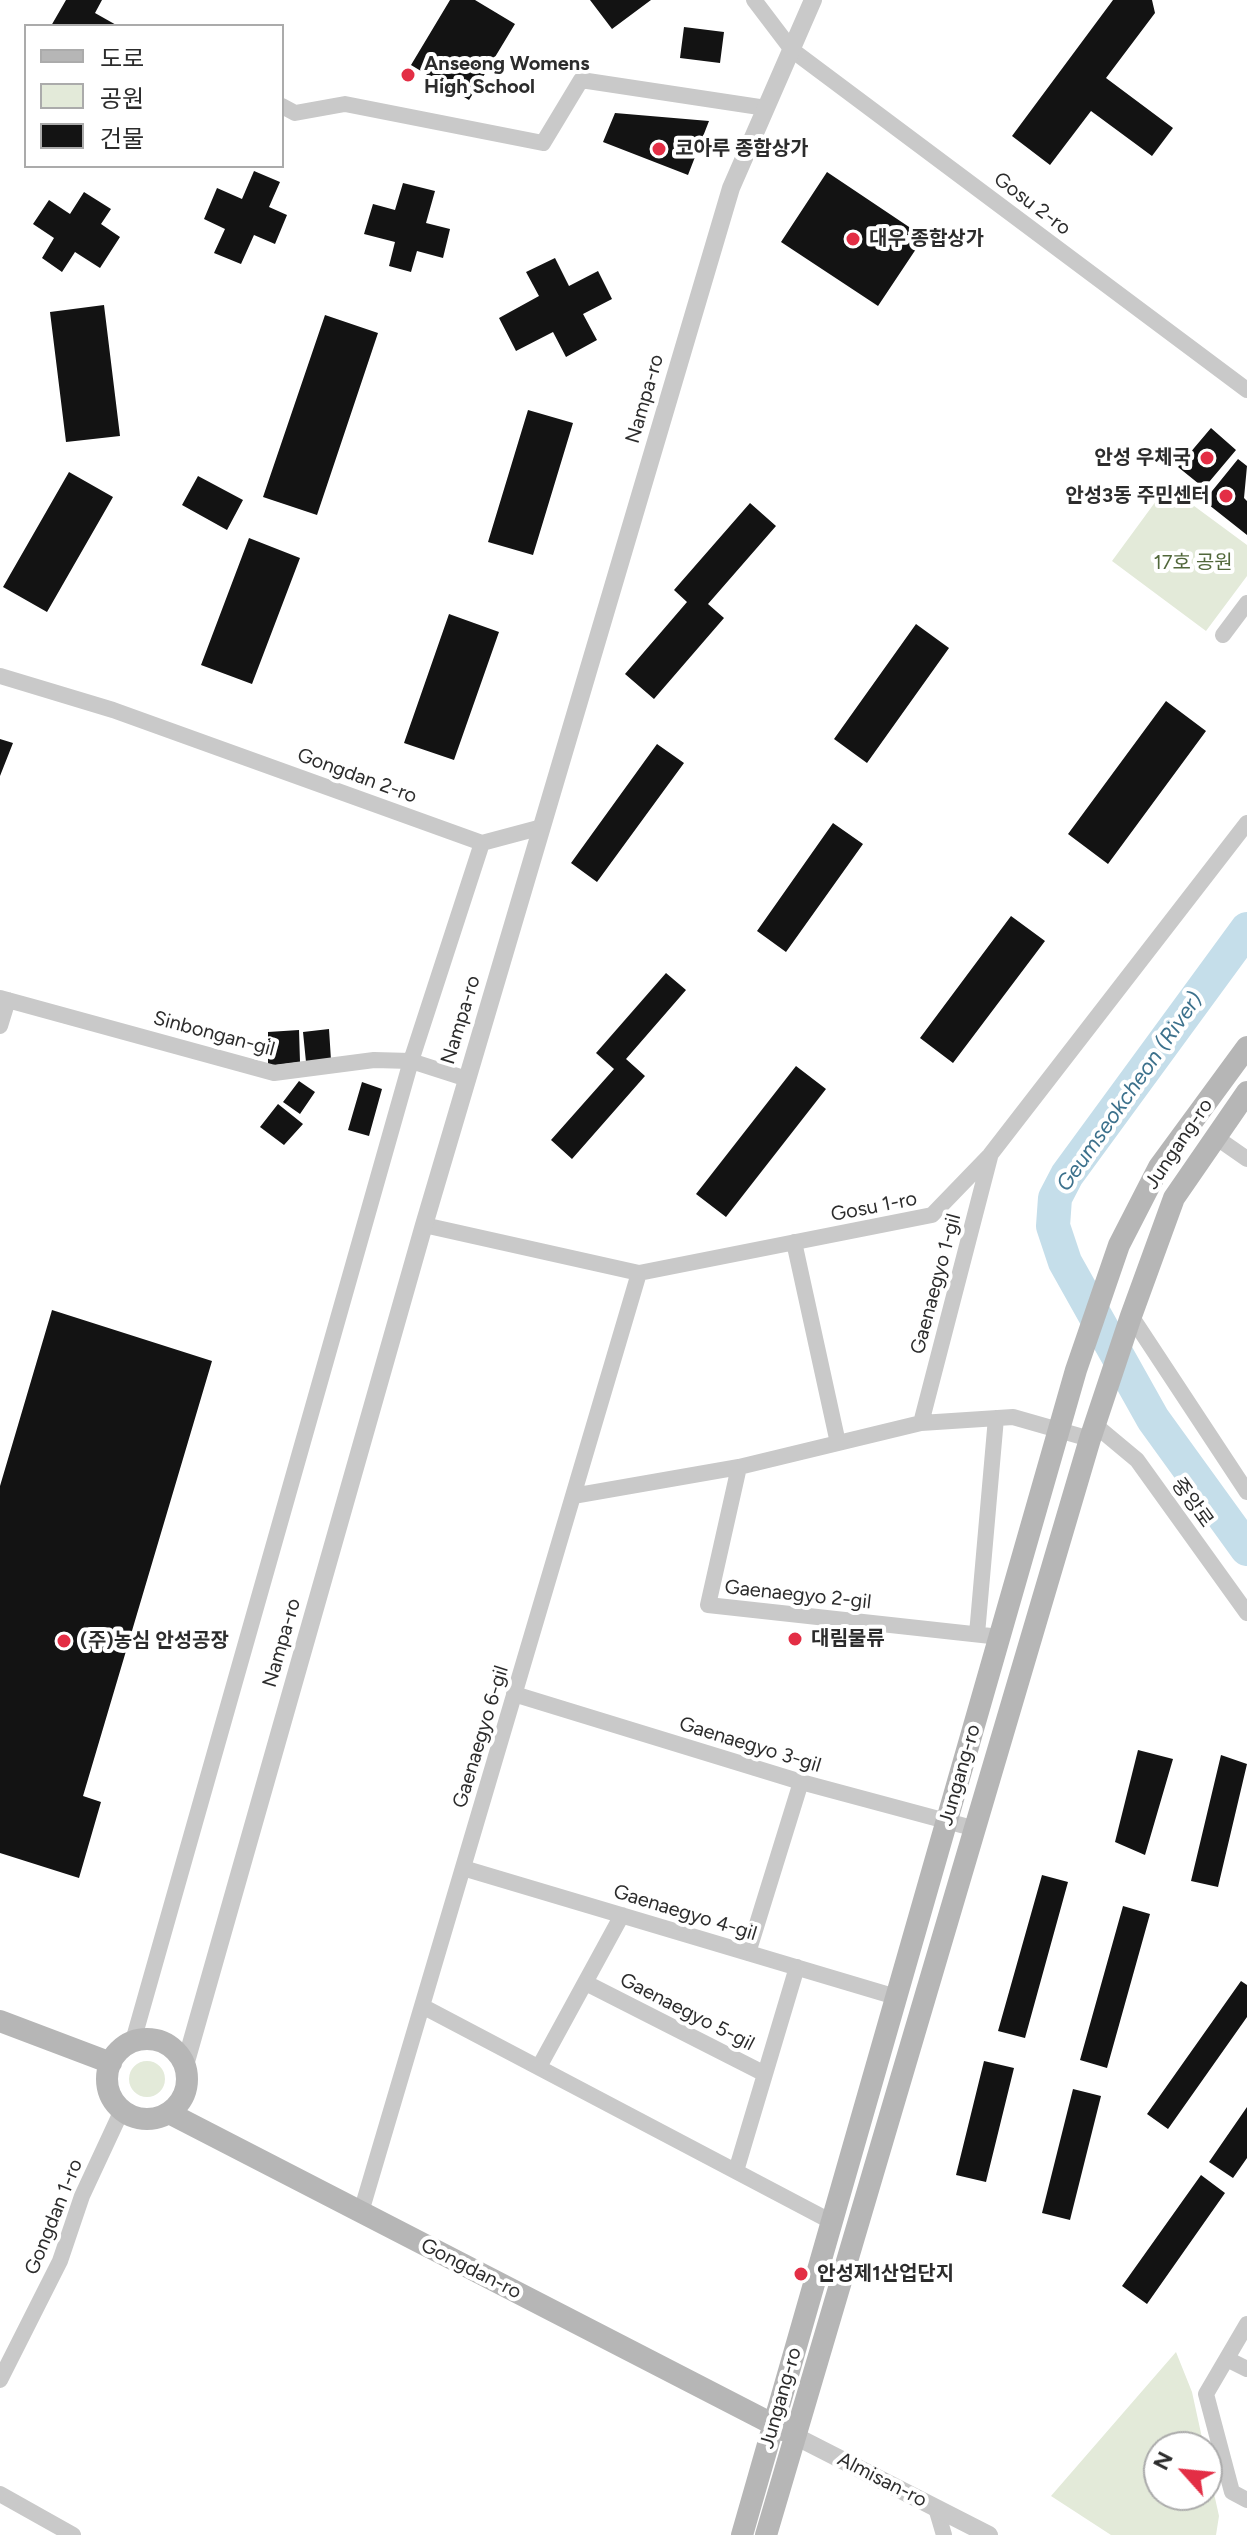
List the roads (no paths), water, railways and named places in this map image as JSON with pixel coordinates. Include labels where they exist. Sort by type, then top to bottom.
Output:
[{"type":"main road","name":"Jungang-ro","points":[[742,2535],[1076,1370],[1119,1245],[1159,1167],[1247,1047]]},
{"type":"main road","name":"Jungang-ro","points":[[766,2535],[1092,1432],[1174,1198],[1247,1092]]},
{"type":"main road","points":[[0,2021],[111,2063]]},
{"type":"main road","points":[[133,2041],[164,2042],[185,2065],[184,2095],[169,2113],[152,2119],[122,2110],[115,2103],[108,2083],[111,2063],[124,2046],[133,2041]]},
{"type":"main road","name":"Gongdan-ro","points":[[169,2113],[774,2425]]},
{"type":"main road","name":"Almisan-ro","points":[[774,2425],[795,2436]]},
{"type":"street","name":"Gosu 2-ro","points":[[754,0],[792,50],[1247,390]]},
{"type":"street","name":"Nampa-ro","points":[[185,2065],[424,1225],[731,188],[813,0]]},
{"type":"street","points":[[284,107],[295,113],[345,104],[543,143],[581,80],[766,108]]},
{"type":"street","points":[[1223,635],[1247,603]]},
{"type":"street","name":"Gongdan 2-ro","points":[[0,676],[113,710],[482,843]]},
{"type":"street","name":"Gosu 1-ro","points":[[424,1225],[639,1273],[932,1215],[990,1155],[1247,823]]},
{"type":"street","points":[[133,2041],[411,1061],[482,843],[542,827]]},
{"type":"street","points":[[0,1026],[4,999]]},
{"type":"street","name":"Sinbongan-gil","points":[[4,999],[274,1073],[374,1060],[411,1061],[467,1079]]},
{"type":"street","name":"Jungang-ro","points":[[1214,1136],[1247,1159]]},
{"type":"street","name":"Gaenaegyo 1-gil","points":[[921,1423],[990,1155]]},
{"type":"street","points":[[794,1242],[838,1443]]},
{"type":"street","name":"Gaenaegyo 6-gil","points":[[361,2212],[639,1273]]},
{"type":"street","points":[[1131,1316],[1247,1492]]},
{"type":"street","points":[[573,1496],[739,1467],[921,1423],[1013,1417],[1061,1430],[1092,1432]]},
{"type":"street","points":[[977,1634],[996,1418]]},
{"type":"street","name":"중앙로","points":[[1092,1432],[1137,1460],[1247,1613]]},
{"type":"street","name":"Gaenaegyo 2-gil","points":[[739,1467],[708,1605],[1000,1637]]},
{"type":"street","name":"Gaenaegyo 3-gil","points":[[514,1694],[801,1782],[976,1829]]},
{"type":"street","points":[[748,1953],[801,1782]]},
{"type":"street","name":"Gaenaegyo 4-gil","points":[[463,1868],[896,1997]]},
{"type":"street","name":"Gaenaegyo 5-gil","points":[[539,2067],[622,1915]]},
{"type":"street","points":[[765,2074],[797,1967]]},
{"type":"street","name":"Gaenaegyo 5-gil","points":[[586,1983],[765,2074],[736,2171]]},
{"type":"street","points":[[422,2006],[832,2222]]},
{"type":"street","name":"Gongdan 1-ro","points":[[0,2380],[60,2261],[82,2196],[122,2110]]},
{"type":"street","points":[[1247,2324],[1206,2394],[1232,2492],[1247,2500]]},
{"type":"street","points":[[1227,2359],[1247,2369]]},
{"type":"street","name":"Almisan-ro","points":[[795,2436],[989,2535]]},
{"type":"street","points":[[0,2494],[73,2535]]},
{"type":"street","points":[[936,2508],[944,2535]]},
{"type":"waterway","name":"Geumseokcheon (River)","points":[[1247,929],[1067,1175],[1055,1198],[1053,1226],[1065,1262],[1153,1419],[1247,1549]]},
{"type":"place","name":"Anseong Womens High School","points":[[408,75]]},
{"type":"place","name":"코아루 종합상가","points":[[659,149]]},
{"type":"place","name":"대우 종합상가","points":[[853,239]]},
{"type":"place","name":"안성 우체국","points":[[1207,458]]},
{"type":"place","name":"안성3동 주민센터","points":[[1226,496]]},
{"type":"place","name":"대림물류","points":[[795,1639]]},
{"type":"place","name":"(주)농심 안성공장","points":[[64,1641]]},
{"type":"place","name":"안성제1산업단지","points":[[801,2274]]},
{"type":"park label","name":"17호 공원","points":[[1193,563]]}]
